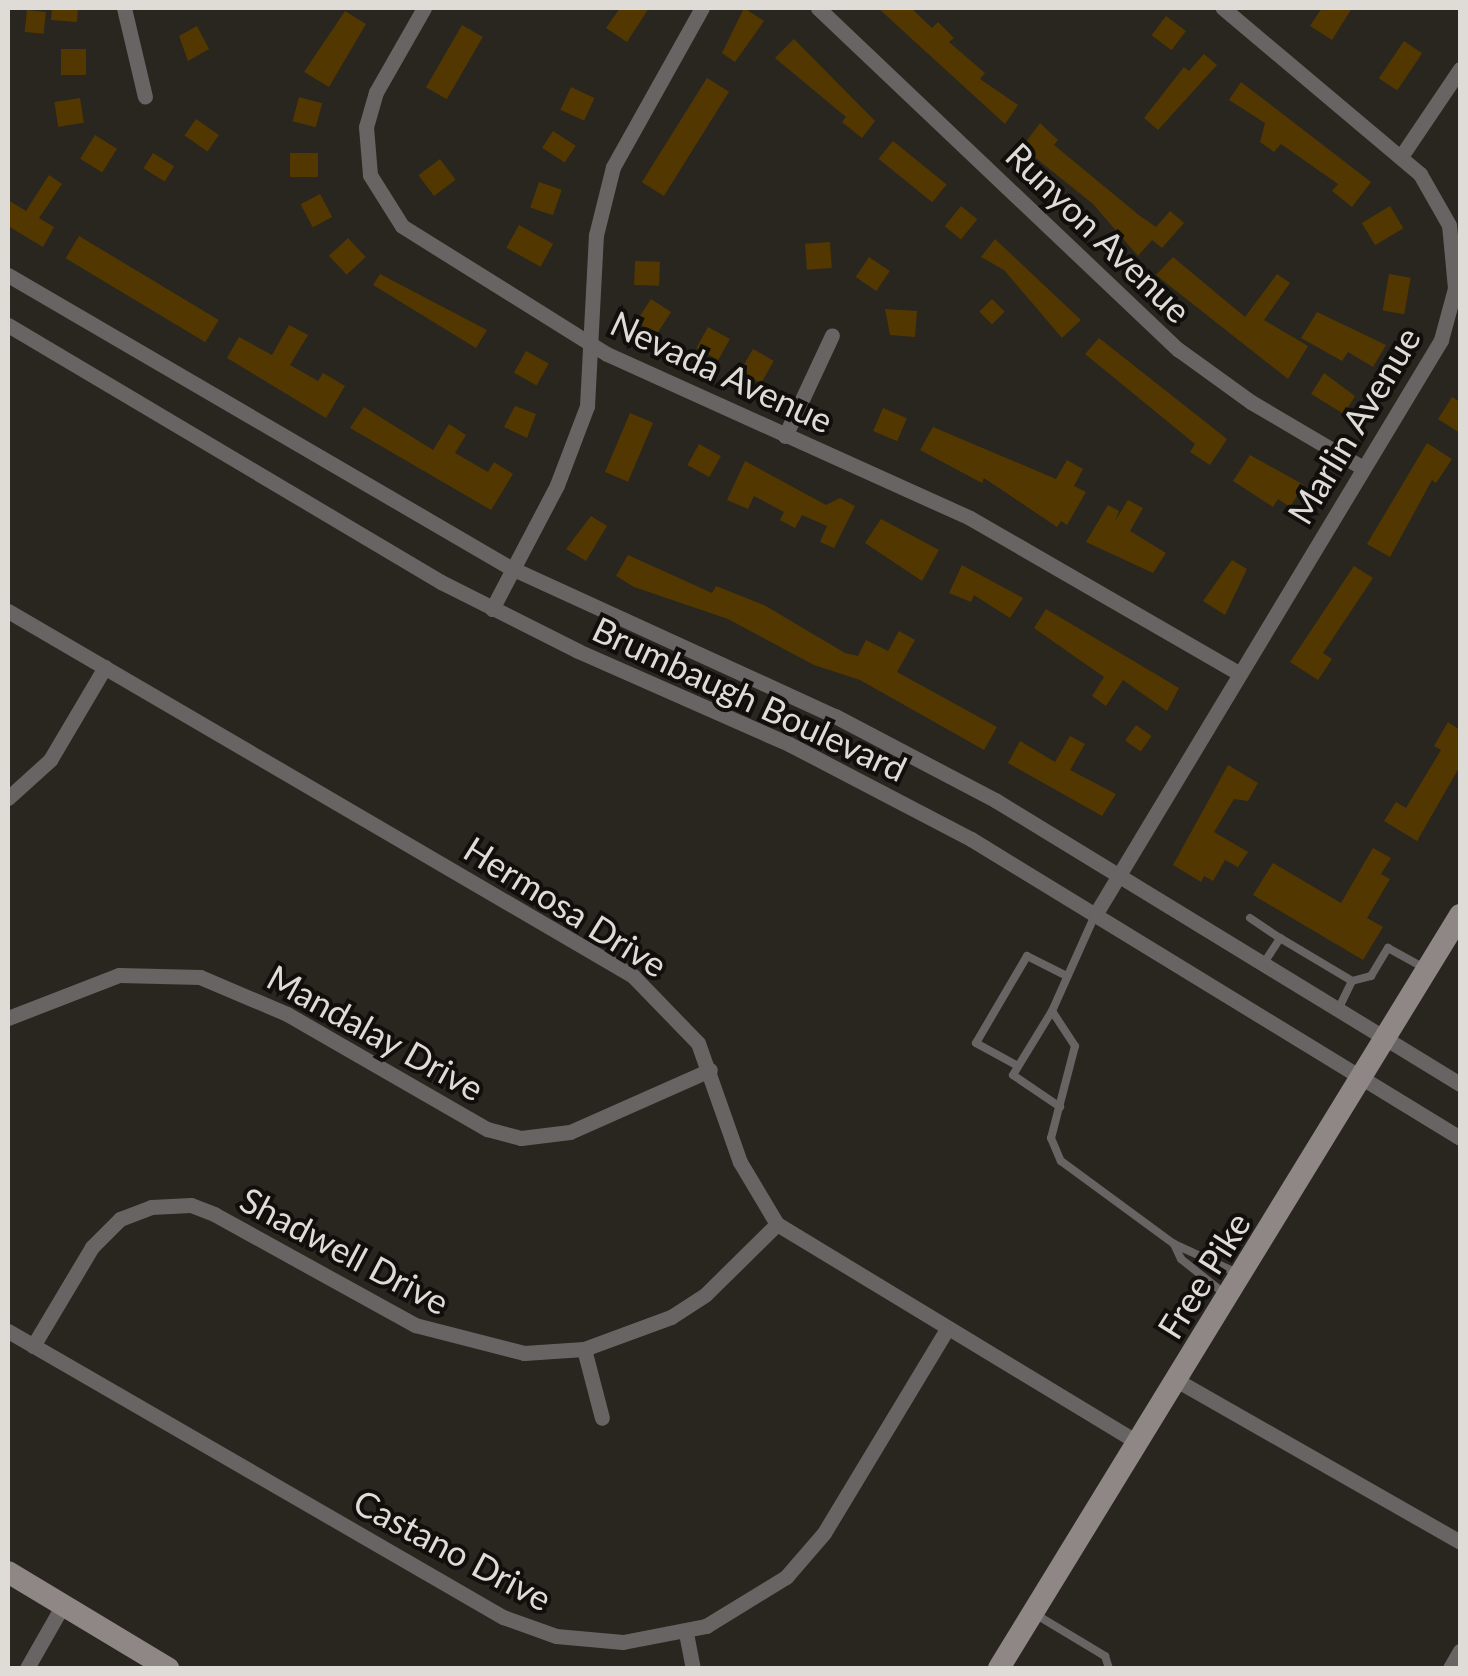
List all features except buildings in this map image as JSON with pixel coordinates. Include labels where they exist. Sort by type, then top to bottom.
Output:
[{"type":"main road","name":"Free Pike","points":[[999,1668],[1230,1298],[1460,915]]},
{"type":"main road","points":[[8,1572],[168,1668]]},
{"type":"street","points":[[124,8],[146,96]]},
{"type":"street","name":"Nevada Avenue","points":[[424,8],[369,109],[366,154],[378,195],[418,238],[593,345],[986,526],[1238,674]]},
{"type":"street","points":[[492,609],[576,439],[593,345],[596,235],[613,167],[702,8]]},
{"type":"street","name":"Runyon Avenue","points":[[818,8],[1202,369],[1364,468]]},
{"type":"street","name":"Marlin Avenue","points":[[1095,915],[1364,468],[1451,312],[1455,223],[1433,189],[1402,154],[1223,8]]},
{"type":"street","points":[[1402,154],[1460,69]]},
{"type":"street","name":"Brumbaugh Boulevard","points":[[8,274],[509,568],[902,748],[1120,874],[1460,1084]]},
{"type":"street","name":"Brumbaugh Boulevard","points":[[8,325],[492,609],[878,788],[1363,1076],[1460,1138]]},
{"type":"street","points":[[785,436],[832,335]]},
{"type":"street","name":"Hermosa Drive","points":[[8,610],[633,976],[682,1022],[710,1070],[740,1162],[777,1224],[1139,1443]]},
{"type":"street","points":[[8,798],[50,760],[105,667]]},
{"type":"street","name":"Mandalay Drive","points":[[8,1018],[119,975],[200,977],[287,1014],[486,1129],[521,1138],[570,1132],[710,1070]]},
{"type":"street","name":"Shadwell Drive","points":[[33,1346],[105,1232],[132,1213],[171,1204],[214,1214],[449,1339],[524,1353],[584,1348],[642,1331],[698,1300],[777,1224]]},
{"type":"street","name":"Castano Drive","points":[[8,1331],[503,1617],[584,1640],[686,1634],[763,1595],[808,1554],[947,1329]]},
{"type":"street","points":[[584,1348],[602,1418]]},
{"type":"street","points":[[1178,1382],[1460,1542]]},
{"type":"street","points":[[27,1668],[63,1606]]},
{"type":"street","points":[[686,1634],[693,1668]]},
{"type":"street","points":[[1450,1668],[1460,1652]]},
{"type":"lane","points":[[1060,1106],[1012,1076],[1052,1011],[1095,915]]},
{"type":"lane","points":[[1250,918],[1352,981],[1371,976],[1388,948],[1426,970]]},
{"type":"lane","points":[[1264,963],[1280,938]]},
{"type":"lane","points":[[1018,1066],[976,1043],[1027,956],[1065,975]]},
{"type":"lane","points":[[1339,1008],[1352,981]]},
{"type":"lane","points":[[1052,1011],[1075,1046],[1051,1138],[1062,1161],[1174,1244],[1243,1276]]},
{"type":"lane","points":[[1174,1244],[1181,1259],[1230,1298]]},
{"type":"lane","points":[[1033,1613],[1104,1656],[1109,1668]]}]
